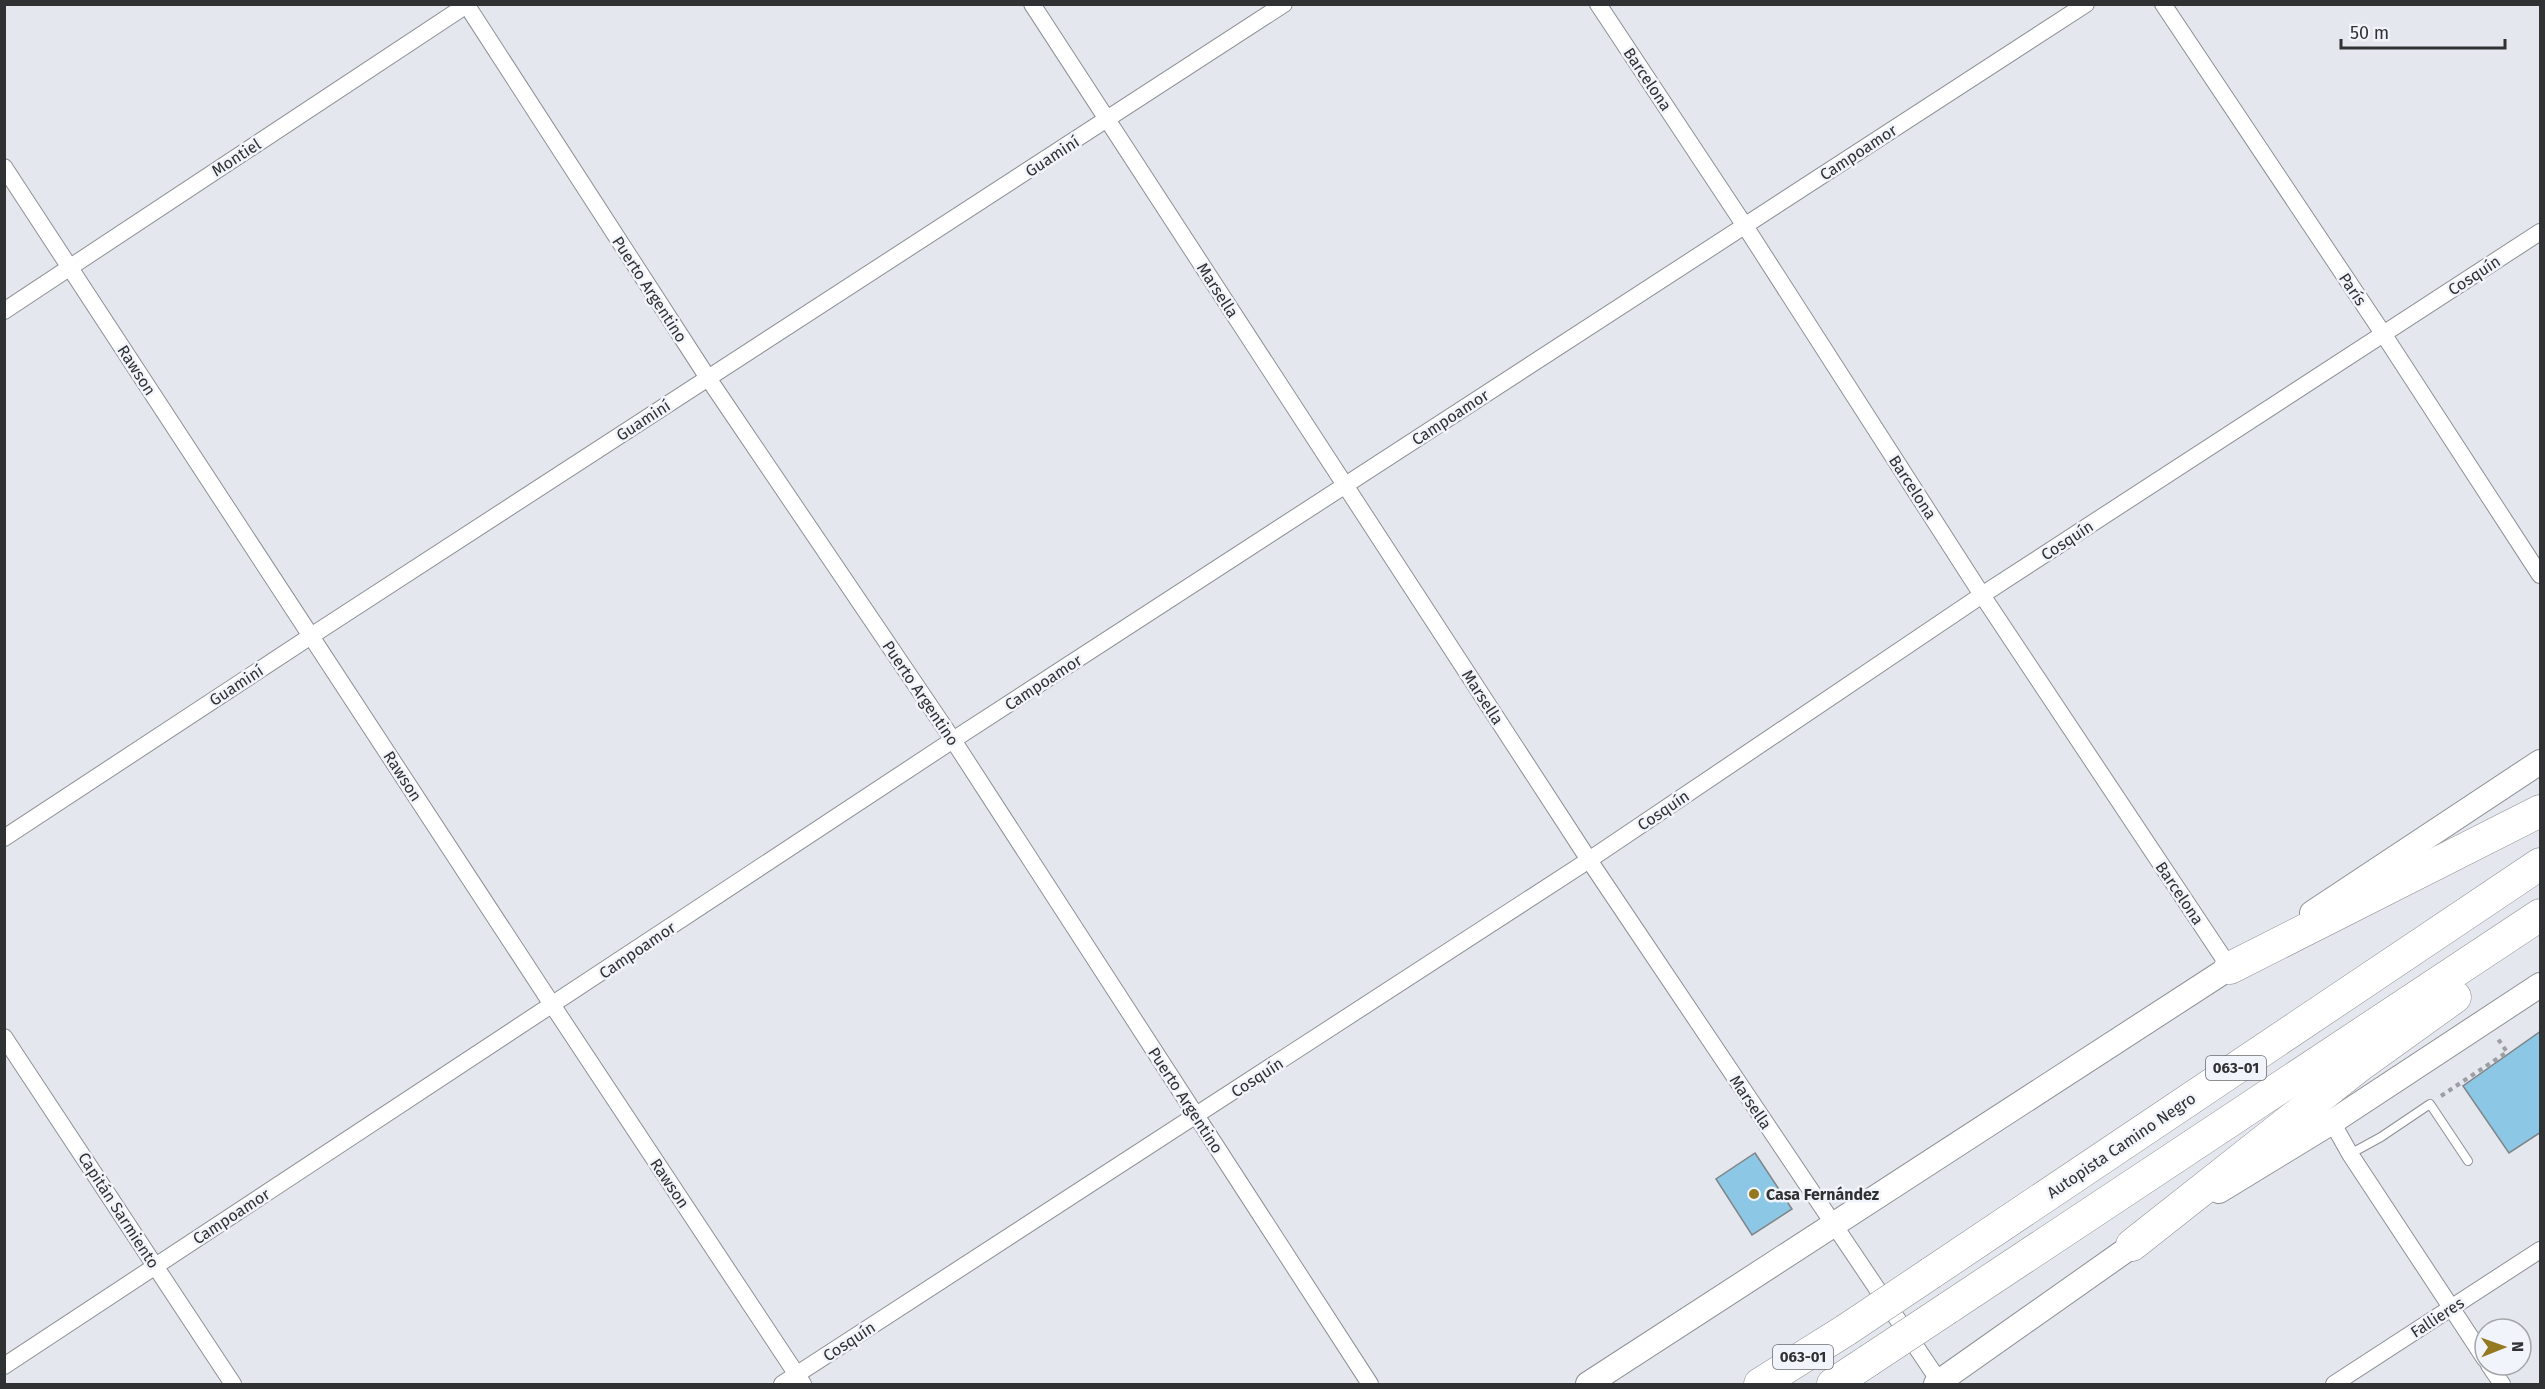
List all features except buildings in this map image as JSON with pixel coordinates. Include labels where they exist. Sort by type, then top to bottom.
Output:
[{"type":"highway","points":[[2230,968],[2541,811]]},
{"type":"highway","name":"Autopista Camino Negro","points":[[1760,1384],[1846,1330],[2541,864]]},
{"type":"highway","name":"063-01","points":[[1833,1384],[2541,915]]},
{"type":"highway","points":[[2132,1245],[2359,1065],[2541,935]]},
{"type":"street","name":"Marsella","points":[[1032,4],[1589,860],[1939,1384]]},
{"type":"street","name":"Guaminí","points":[[4,838],[1284,4]]},
{"type":"street","name":"Barcelona","points":[[1599,4],[1982,595],[2230,968]]},
{"type":"street","name":"Campoamor","points":[[4,1366],[953,741],[2086,4]]},
{"type":"street","name":"París","points":[[2163,4],[2541,575]]},
{"type":"street","name":"Montiel","points":[[4,311],[467,5]]},
{"type":"street","name":"Puerto Argentino","points":[[467,5],[708,378],[953,741],[1370,1384]]},
{"type":"street","name":"Rawson","points":[[4,167],[800,1380]]},
{"type":"street","name":"Cosquín","points":[[782,1384],[800,1380],[1197,1116],[1589,860],[1982,595],[2541,232]]},
{"type":"street","points":[[1588,1384],[2230,968],[2541,762]]},
{"type":"street","points":[[1939,1384],[2132,1245],[2332,1122],[2541,985]]},
{"type":"street","name":"Capitán Sarmiento","points":[[4,1037],[233,1384]]},
{"type":"street","points":[[2332,1122],[2350,1154],[2473,1341]]},
{"type":"street","name":"Fallieres","points":[[2334,1384],[2541,1250]]},
{"type":"lane","points":[[2350,1154],[2430,1104],[2468,1161]]},
{"type":"path","points":[[2430,1104],[2507,1052],[2495,1035]]},
{"type":"place","name":"Casa Fernández","points":[[1754,1194]]}]
